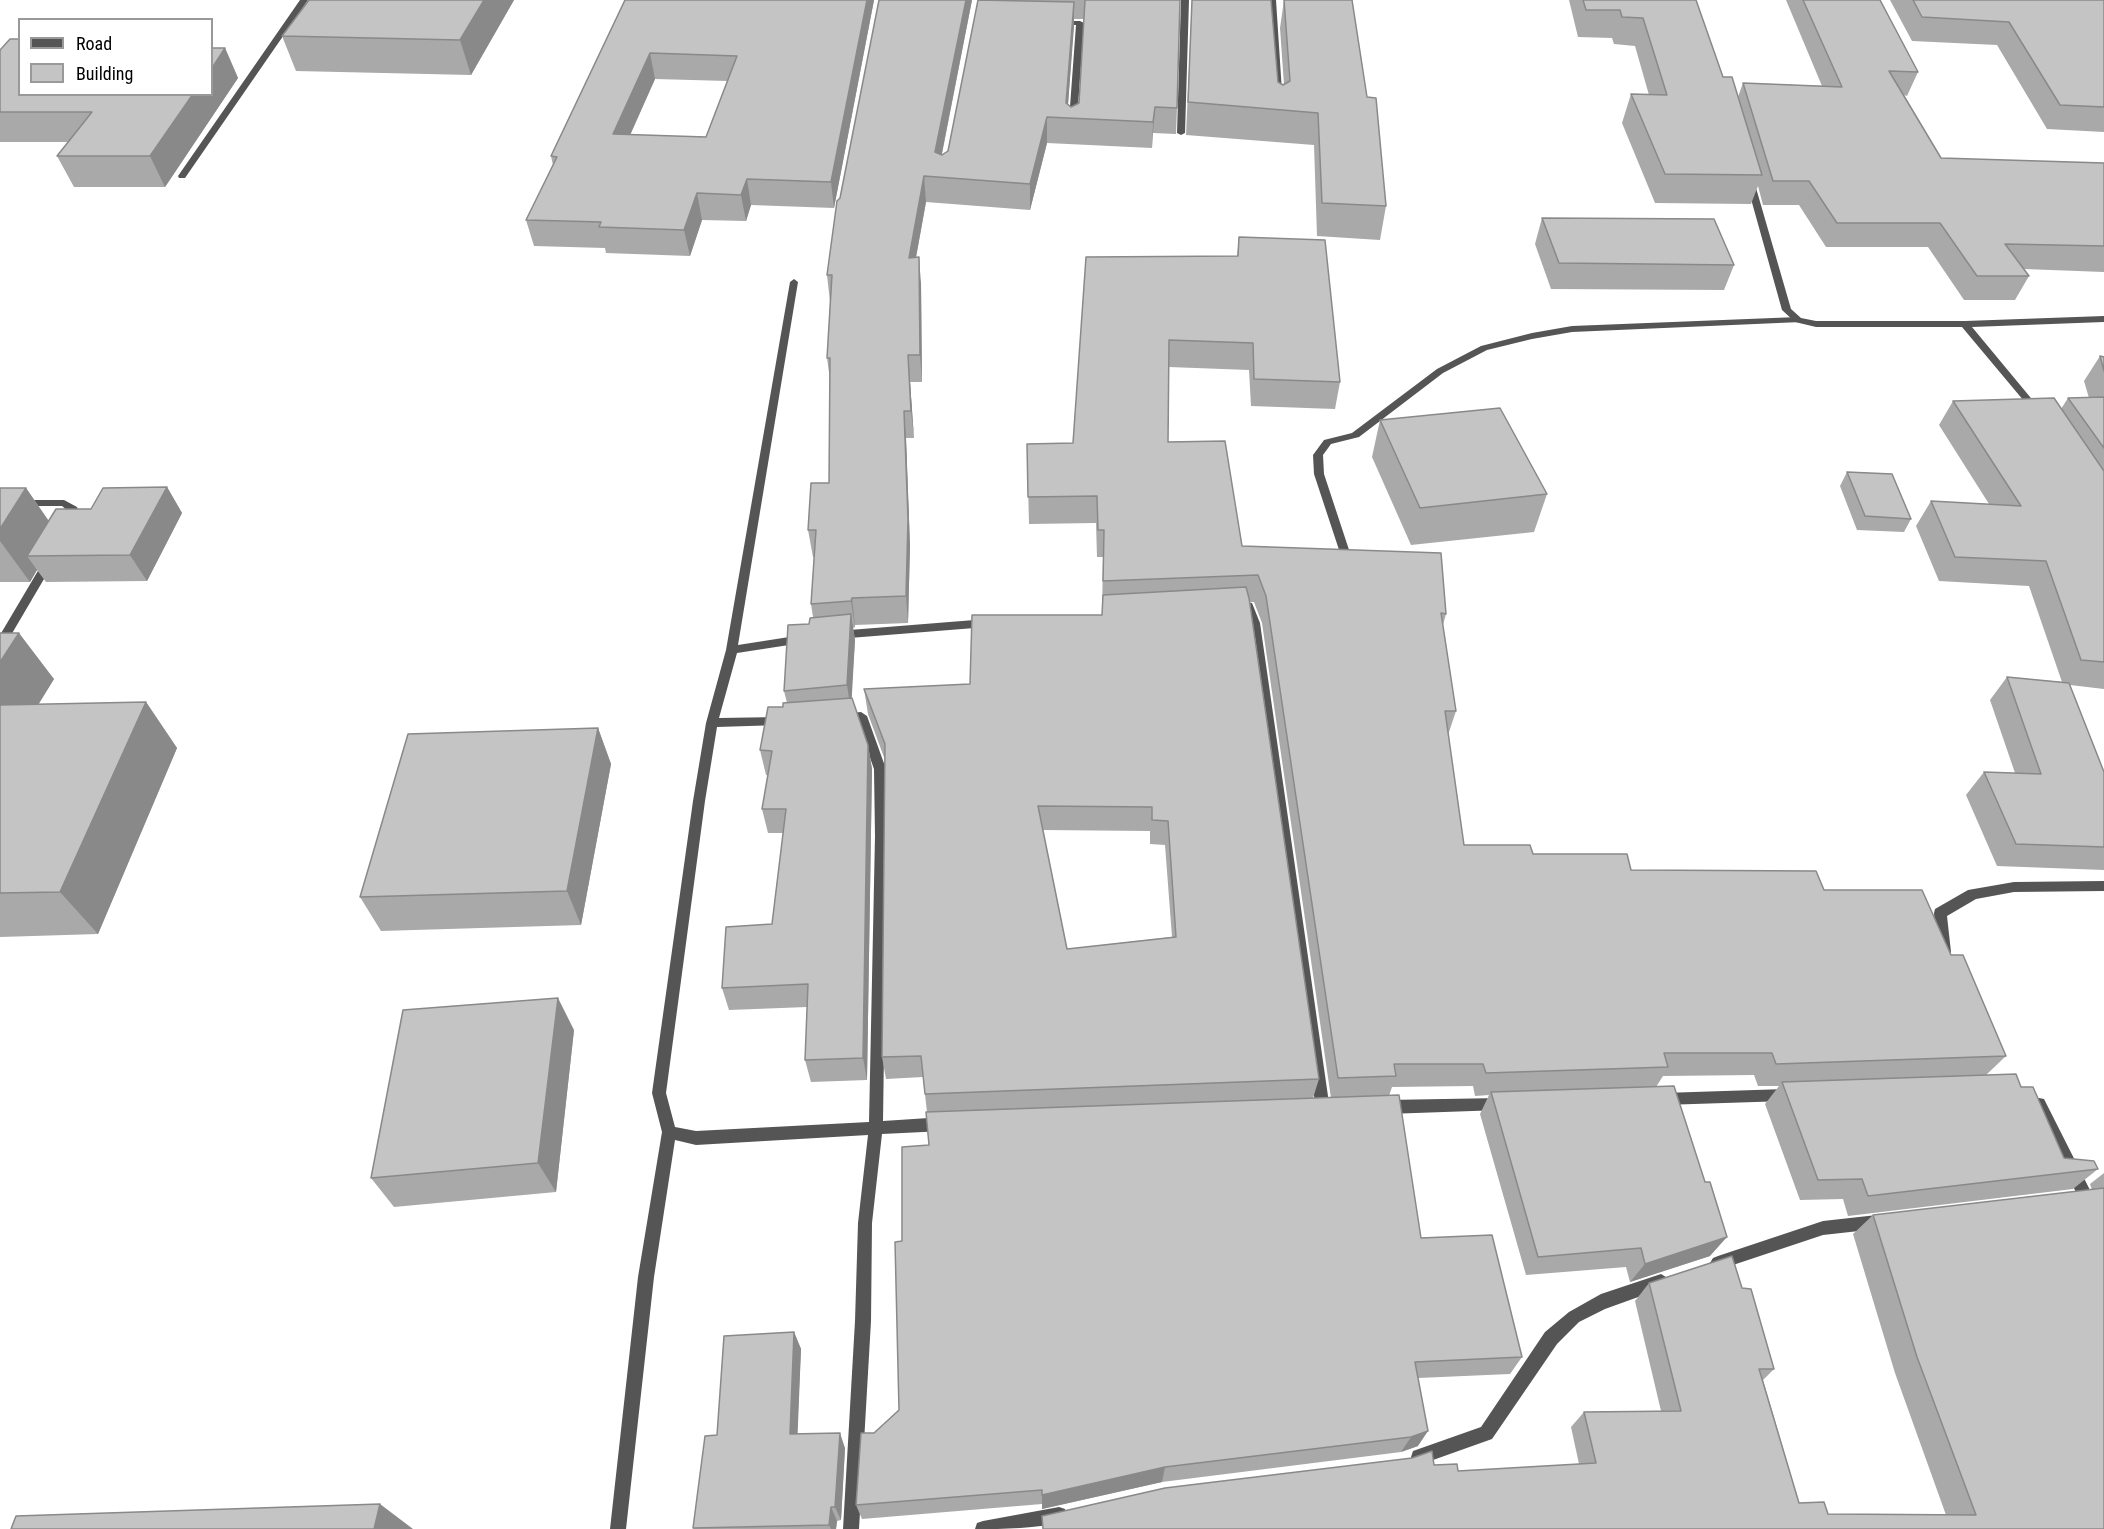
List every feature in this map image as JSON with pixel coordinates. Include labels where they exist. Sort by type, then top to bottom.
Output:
[{"type":"street","points":[[182,176],[304,0]]},
{"type":"street","points":[[1181,134],[1185,0]]},
{"type":"street","points":[[1272,0],[1279,102]]},
{"type":"street","points":[[1045,22],[1080,24],[1072,129]]},
{"type":"street","points":[[1749,175],[1787,310],[1798,320]]},
{"type":"street","points":[[618,1529],[646,1276],[669,1132],[659,1093],[699,801],[712,723],[732,651],[794,282]]},
{"type":"street","points":[[1351,571],[1319,474],[1318,455],[1328,442],[1355,435],[1440,371],[1484,348],[1572,329],[1798,320],[1816,324],[1965,324],[2104,319]]},
{"type":"street","points":[[1965,324],[2041,416]]},
{"type":"street","points":[[0,503],[64,503],[73,509],[76,518],[70,527]]},
{"type":"street","points":[[0,644],[53,557]]},
{"type":"street","points":[[1236,606],[1248,606],[1254,623],[1323,1110]]},
{"type":"street","points":[[732,651],[818,637],[1002,622]]},
{"type":"street","points":[[826,719],[861,716],[880,769],[876,1126],[865,1223],[863,1321],[851,1529]]},
{"type":"street","points":[[712,723],[792,722]]},
{"type":"street","points":[[1948,962],[1944,952],[1940,913],[1973,894],[2014,887],[2104,886]]},
{"type":"street","points":[[1653,1099],[1795,1094]]},
{"type":"street","points":[[2030,1099],[2040,1105],[2094,1215]]},
{"type":"street","points":[[1370,1108],[1512,1104]]},
{"type":"street","points":[[669,1132],[696,1138],[959,1123]]},
{"type":"street","points":[[2064,1200],[2087,1197]]},
{"type":"street","points":[[1703,1268],[1823,1228],[1892,1220]]},
{"type":"street","points":[[1402,1462],[1486,1433],[1551,1338],[1574,1317],[1601,1302],[1680,1276]]},
{"type":"street","points":[[983,1529],[1014,1525],[1071,1512]]},
{"type":"building","points":[[309,0],[484,0],[460,40],[282,36]]},
{"type":"building","points":[[625,0],[867,0],[831,182],[747,179],[741,195],[697,193],[684,230],[599,227],[601,222],[526,220],[557,157],[551,156]],"holes":[[[650,53],[737,56],[706,137],[613,134]]]},
{"type":"building","points":[[879,0],[966,0],[935,152],[942,155],[948,151],[978,0],[1074,2],[1066,103],[1071,107],[1079,103],[1085,0],[1180,0],[1177,108],[1155,107],[1153,122],[1047,117],[1030,184],[924,176],[909,258],[919,257],[920,355],[908,355],[911,411],[904,411],[908,519],[906,596],[852,598],[851,601],[811,604],[816,530],[808,530],[811,483],[829,483],[830,358],[827,358],[832,275],[827,275],[837,201],[840,198]]},
{"type":"building","points":[[1192,0],[1271,0],[1278,82],[1283,85],[1290,81],[1284,0],[1352,0],[1367,97],[1376,98],[1386,206],[1322,203],[1318,113],[1188,102]]},
{"type":"building","points":[[1583,0],[1696,0],[1723,77],[1732,77],[1762,175],[1665,174],[1631,94],[1667,95],[1643,18],[1622,17],[1620,10],[1586,10]]},
{"type":"building","points":[[1803,0],[1880,0],[1918,72],[1889,71],[1941,158],[2104,163],[2104,246],[2005,244],[2029,276],[1977,276],[1940,223],[1837,223],[1809,181],[1773,181],[1743,83],[1842,87]]},
{"type":"building","points":[[1913,0],[2104,0],[2104,107],[2060,105],[2009,22],[1922,17]]},
{"type":"building","points":[[10,39],[18,39],[18,96],[192,96],[150,156],[57,156],[92,112],[0,112],[0,50]]},
{"type":"building","points":[[213,48],[225,48],[213,66]]},
{"type":"building","points":[[1542,218],[1714,219],[1734,265],[1559,263]]},
{"type":"building","points":[[1239,237],[1325,240],[1340,382],[1254,379],[1253,343],[1169,340],[1168,442],[1225,441],[1242,546],[1441,553],[1446,614],[1441,613],[1456,711],[1445,711],[1464,845],[1530,845],[1533,854],[1627,854],[1631,870],[1816,871],[1824,890],[1922,890],[1951,955],[1963,955],[2006,1056],[1776,1064],[1772,1053],[1664,1053],[1668,1067],[1486,1073],[1483,1064],[1394,1064],[1396,1076],[1338,1078],[1266,596],[1258,575],[1103,581],[1104,530],[1098,530],[1097,496],[1028,497],[1027,444],[1073,443],[1086,257],[1238,256]]},
{"type":"building","points":[[2100,356],[2104,357],[2104,371]]},
{"type":"building","points":[[2104,397],[2104,448],[2068,398]]},
{"type":"building","points":[[2054,398],[2104,471],[2104,662],[2081,660],[2046,561],[1955,557],[1931,501],[2021,506],[1953,401]]},
{"type":"building","points":[[1500,408],[1547,494],[1420,508],[1380,420]]},
{"type":"building","points":[[1847,472],[1892,474],[1911,519],[1865,516]]},
{"type":"building","points":[[167,487],[130,555],[27,556],[56,509],[91,509],[103,488]]},
{"type":"building","points":[[0,488],[26,488],[0,529]]},
{"type":"building","points":[[1246,587],[1319,1079],[925,1094],[921,1056],[882,1057],[885,744],[864,689],[970,684],[972,615],[1102,615],[1103,595]],"holes":[[[1038,806],[1152,807],[1152,820],[1168,821],[1176,937],[1067,949]]]},
{"type":"building","points":[[851,614],[847,685],[784,691],[788,625],[809,624],[810,618]]},
{"type":"building","points":[[0,633],[19,633],[0,662]]},
{"type":"building","points":[[2007,677],[2069,683],[2104,772],[2104,847],[2016,844],[1984,772],[2041,774]]},
{"type":"building","points":[[852,698],[868,745],[863,1058],[805,1060],[808,984],[722,988],[726,927],[772,924],[786,809],[762,809],[772,751],[760,750],[768,707],[783,707],[783,703]]},
{"type":"building","points":[[146,702],[60,892],[0,893],[0,705]]},
{"type":"building","points":[[598,728],[567,891],[360,897],[408,734]]},
{"type":"building","points":[[558,998],[538,1163],[371,1178],[403,1010]]},
{"type":"building","points":[[2016,1074],[2021,1087],[2033,1087],[2064,1158],[2094,1161],[2098,1169],[1868,1196],[1862,1179],[1818,1180],[1782,1082]]},
{"type":"building","points":[[1674,1086],[1705,1182],[1710,1182],[1727,1237],[1645,1264],[1641,1248],[1538,1257],[1491,1092]]},
{"type":"building","points":[[1399,1095],[1421,1238],[1492,1235],[1522,1357],[1415,1362],[1428,1431],[1411,1437],[1165,1467],[1042,1495],[1042,1490],[856,1505],[861,1433],[874,1433],[899,1410],[895,1242],[902,1241],[902,1147],[929,1145],[926,1112]]},
{"type":"building","points":[[2104,1188],[2104,1529],[1043,1529],[1042,1516],[1165,1488],[1412,1458],[1432,1451],[1434,1465],[1457,1464],[1458,1471],[1596,1463],[1584,1412],[1681,1411],[1649,1283],[1732,1256],[1742,1288],[1751,1289],[1774,1369],[1759,1369],[1799,1503],[1824,1502],[1828,1514],[1976,1515],[1917,1357],[1873,1215]]},
{"type":"building","points":[[794,1332],[790,1434],[840,1433],[835,1507],[831,1507],[829,1525],[693,1528],[705,1436],[717,1435],[724,1336]]},
{"type":"building","points":[[380,1504],[374,1529],[11,1529],[16,1516]]}]
